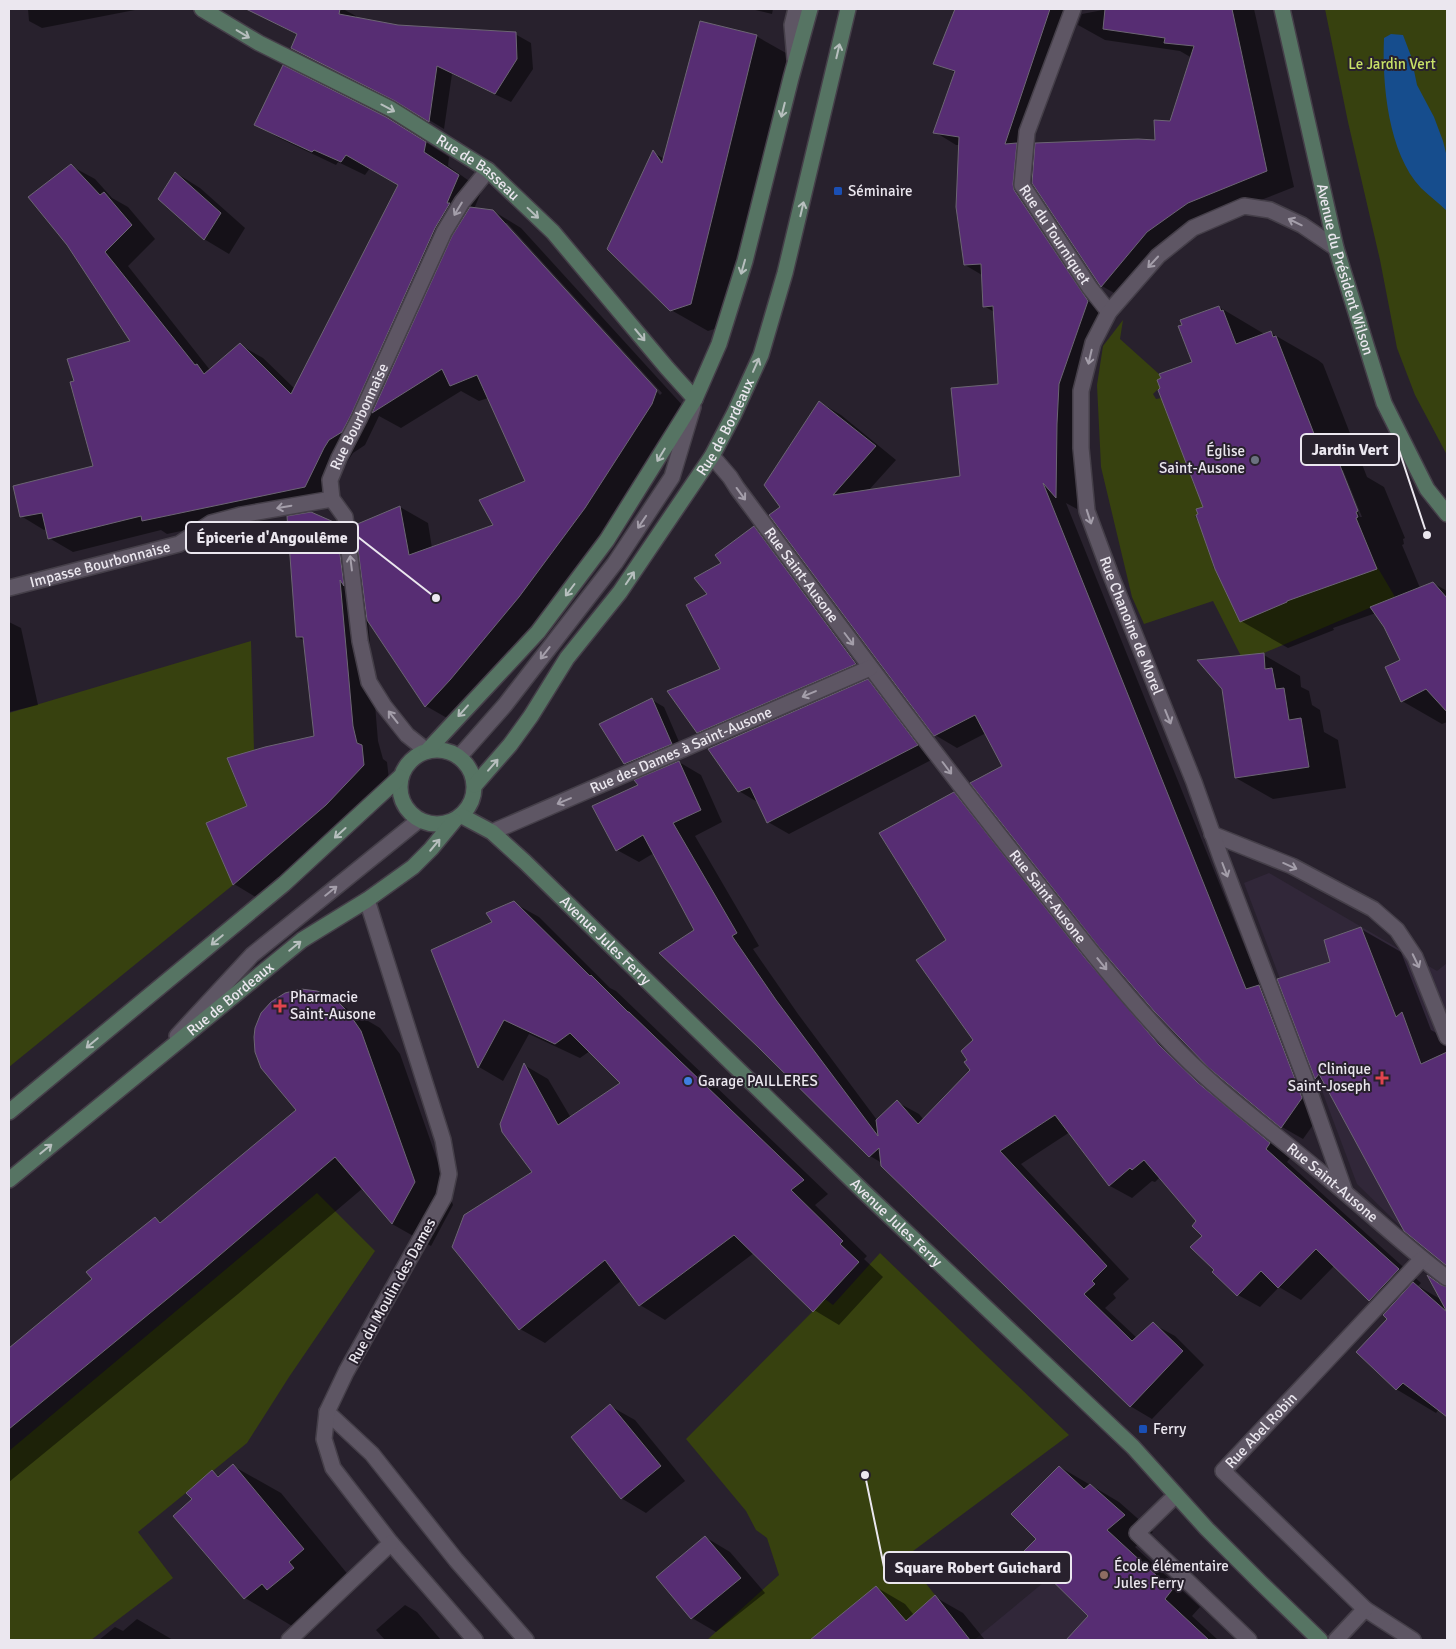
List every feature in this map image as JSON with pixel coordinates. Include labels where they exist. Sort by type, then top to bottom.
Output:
[{"type":"main road","name":"Rue de Basseau","points":[[202,9],[259,43],[391,109],[488,170],[553,232],[667,368],[695,398]]},
{"type":"main road","points":[[9,1112],[284,884],[400,777],[406,766],[415,757],[427,751],[538,632],[607,540],[695,398],[718,344],[733,303],[745,261],[810,9]]},
{"type":"main road","name":"Rue de Bordeaux","points":[[475,785],[510,745],[531,716],[566,658],[620,592],[712,456],[734,414],[764,346],[785,273],[848,9]]},
{"type":"main road","name":"Avenue du Président Wilson","points":[[1282,9],[1336,248],[1384,403],[1427,489],[1447,514]]},
{"type":"main road","points":[[400,777],[399,790],[402,802],[408,812],[418,820],[430,825],[442,824],[458,818],[470,807],[474,797],[475,785],[473,774],[468,764],[449,752],[427,751]]},
{"type":"main road","name":"Rue de Bordeaux","points":[[9,1180],[302,940],[367,900],[412,867],[432,849],[458,818]]},
{"type":"main road","name":"Avenue Jules Ferry","points":[[458,818],[492,832],[525,862],[864,1192],[1133,1447],[1207,1530],[1320,1640]]},
{"type":"street","points":[[796,9],[792,25],[796,63]]},
{"type":"street","name":"Rue du Tourniquet","points":[[1072,9],[1027,132],[1022,185],[1090,288],[1109,312]]},
{"type":"street","name":"Rue Bourbonnaise","points":[[332,499],[330,480],[339,458],[359,419],[444,232],[462,202],[488,170]]},
{"type":"street","name":"Rue Chanoine de Morel","points":[[1336,248],[1302,225],[1270,210],[1244,206],[1193,228],[1158,256],[1109,312],[1093,343],[1081,391],[1081,448],[1087,512],[1194,782],[1307,1084],[1345,1192]]},
{"type":"street","points":[[459,757],[505,705],[609,571],[672,477],[695,398]]},
{"type":"street","name":"Rue Saint-Ausone","points":[[712,456],[730,476],[870,668],[959,785],[1118,985],[1166,1039],[1202,1074],[1447,1278]]},
{"type":"street","points":[[332,499],[345,518],[360,641],[369,682],[384,706],[408,735],[427,751]]},
{"type":"street","name":"Impasse Bourbonnaise","points":[[9,588],[179,544],[211,523],[250,513],[332,499]]},
{"type":"street","name":"Rue des Dames à Saint-Ausone","points":[[492,832],[870,668]]},
{"type":"street","points":[[157,1058],[252,955],[418,820]]},
{"type":"street","points":[[1212,834],[1292,866],[1373,909],[1391,924],[1415,957],[1447,1037]]},
{"type":"street","name":"Rue du Moulin des Dames","points":[[367,900],[443,1140],[450,1174],[444,1197],[346,1372],[327,1412],[324,1439],[333,1468],[391,1543],[476,1640]]},
{"type":"street","name":"Rue Abel Robin","points":[[1364,1609],[1224,1471],[1422,1259]]},
{"type":"street","points":[[327,1412],[372,1454],[456,1560],[526,1640]]},
{"type":"street","points":[[1176,1494],[1137,1533],[1249,1640]]},
{"type":"street","points":[[289,1640],[391,1543]]},
{"type":"street","points":[[1336,1640],[1364,1609],[1413,1640]]},
{"type":"shaded area","name":"Clinique Saint-Joseph","points":[[1269,873],[1437,971],[1447,963],[1447,1270],[1357,1184],[1244,883]]},
{"type":"shaded area","name":"École élémentaire Jules Ferry","points":[[1106,1531],[1172,1590],[1165,1599],[1209,1640],[974,1640]]},
{"type":"green space","name":"Le Jardin Vert","points":[[1325,9],[1447,9],[1447,455],[1415,395],[1397,348],[1380,260],[1348,122]]},
{"type":"green space","points":[[1123,320],[1120,339],[1159,374],[1161,378],[1157,380],[1158,385],[1163,383],[1164,388],[1157,390],[1153,394],[1156,399],[1168,397],[1197,477],[1192,480],[1194,485],[1199,483],[1208,505],[1203,511],[1201,507],[1196,509],[1198,514],[1195,516],[1198,522],[1201,520],[1215,559],[1212,561],[1214,569],[1218,568],[1277,599],[1280,605],[1287,602],[1285,597],[1372,558],[1395,597],[1264,653],[1241,656],[1213,601],[1144,624],[1132,597],[1101,467],[1097,385],[1103,346]]},
{"type":"green space","points":[[251,641],[254,750],[227,759],[247,807],[206,823],[233,885],[9,1067],[9,713]]},
{"type":"green space","points":[[317,1193],[375,1251],[289,1377],[247,1443],[138,1532],[173,1578],[91,1640],[9,1640],[9,1451]]},
{"type":"green space","points":[[880,1253],[1069,1435],[905,1557],[935,1595],[906,1621],[876,1586],[827,1626],[829,1640],[707,1640],[779,1575],[767,1538],[756,1530],[746,1511],[686,1439],[825,1299],[833,1305]]},
{"type":"water","points":[[1391,34],[1403,35],[1411,56],[1417,85],[1434,117],[1443,141],[1447,157],[1447,211],[1421,188],[1410,173],[1394,137],[1389,117],[1384,76],[1384,38]]},
{"type":"building","points":[[246,9],[340,9],[339,14],[398,25],[516,32],[517,59],[495,94],[437,66],[429,122],[395,101],[291,48],[297,34]]},
{"type":"building","points":[[955,9],[1050,9],[1005,144],[1017,143],[1014,190],[1088,301],[1059,384],[1056,498],[1043,483],[1246,989],[1259,985],[1298,1087],[1302,1098],[1281,1128],[1209,1068],[1154,1011],[1099,947],[970,783],[1002,766],[975,715],[934,736],[769,515],[780,507],[764,485],[819,401],[876,446],[833,495],[960,476],[951,388],[998,384],[993,306],[983,307],[981,264],[964,265],[956,207],[959,137],[933,133],[955,71],[933,64]]},
{"type":"building","points":[[1105,9],[1232,9],[1267,171],[1188,203],[1147,232],[1101,287],[1032,183],[1035,143],[1155,140],[1154,120],[1170,121],[1194,46],[1164,43],[1165,38],[1103,29]]},
{"type":"building","points":[[700,21],[757,35],[691,304],[670,311],[607,249],[653,150],[662,163]]},
{"type":"building","points":[[283,65],[386,117],[426,142],[424,152],[459,175],[447,203],[450,203],[435,228],[351,415],[342,432],[329,440],[305,487],[142,521],[141,516],[48,539],[42,513],[20,517],[13,486],[93,466],[70,382],[74,381],[67,359],[130,341],[67,245],[28,197],[71,164],[100,195],[104,192],[132,225],[105,252],[195,365],[197,364],[204,374],[240,343],[291,394],[398,185],[346,155],[341,162],[314,150],[312,152],[254,125]]},
{"type":"building","points":[[175,172],[221,213],[204,240],[158,199]]},
{"type":"building","points":[[470,207],[493,210],[657,390],[652,404],[585,508],[519,597],[425,707],[367,620],[355,525],[400,506],[409,555],[493,525],[479,500],[525,481],[477,375],[450,386],[442,369],[372,413],[452,236]]},
{"type":"building","name":"Église Saint-Ausone","points":[[1219,306],[1221,311],[1223,310],[1236,344],[1271,331],[1273,337],[1276,336],[1325,462],[1337,458],[1358,511],[1356,512],[1358,517],[1356,518],[1377,569],[1287,601],[1240,622],[1215,569],[1196,515],[1198,514],[1196,509],[1203,507],[1158,390],[1160,388],[1157,380],[1161,378],[1159,374],[1192,362],[1178,326],[1182,325],[1180,320]]},
{"type":"building","points":[[311,512],[336,523],[344,586],[340,580],[353,726],[357,743],[362,745],[364,765],[326,805],[233,885],[206,823],[247,806],[227,758],[314,736],[303,637],[296,637],[287,516]]},
{"type":"building","points":[[754,526],[856,664],[697,733],[667,691],[720,669],[686,605],[707,594],[694,578],[721,563],[715,555]]},
{"type":"building","points":[[1433,582],[1447,598],[1447,712],[1426,689],[1401,702],[1385,667],[1400,660],[1384,627],[1370,607]]},
{"type":"building","points":[[1264,653],[1265,669],[1272,668],[1276,689],[1284,688],[1289,720],[1301,718],[1309,767],[1235,778],[1222,689],[1197,660]]},
{"type":"building","points":[[868,679],[918,745],[767,823],[750,787],[738,792],[708,749]]},
{"type":"building","points":[[652,698],[672,744],[624,764],[599,724]]},
{"type":"building","points":[[679,761],[701,810],[673,823],[737,933],[732,936],[776,1000],[878,1136],[876,1120],[897,1100],[918,1124],[970,1070],[964,1062],[967,1060],[961,1051],[973,1040],[916,960],[946,940],[879,833],[954,792],[1085,958],[1159,1045],[1197,1082],[1270,1143],[1266,1149],[1399,1269],[1369,1301],[1316,1249],[1278,1288],[1261,1271],[1237,1296],[1190,1247],[1202,1236],[1192,1226],[1196,1221],[1144,1160],[1132,1170],[1130,1168],[1109,1186],[1055,1115],[1000,1151],[1107,1266],[1092,1281],[1095,1284],[1084,1294],[1132,1341],[1153,1322],[1183,1351],[1130,1407],[881,1166],[879,1148],[869,1157],[758,1047],[659,953],[694,930],[643,835],[616,851],[592,806],[638,785],[634,780]]},
{"type":"building","points":[[514,901],[804,1180],[791,1190],[843,1241],[840,1244],[859,1262],[813,1312],[734,1235],[639,1306],[605,1260],[519,1330],[452,1247],[464,1215],[532,1172],[502,1132],[500,1124],[524,1063],[558,1125],[620,1083],[570,1033],[555,1044],[504,1020],[478,1068],[431,950],[492,922],[486,913]]},
{"type":"building","name":"Clinique Saint-Joseph","points":[[1361,927],[1396,1017],[1402,1012],[1421,1064],[1447,1052],[1447,1266],[1404,1231],[1319,1074],[1315,1079],[1277,979],[1330,962],[1324,940]]},
{"type":"building","points":[[301,989],[317,991],[334,998],[348,1012],[361,1031],[415,1182],[392,1224],[335,1157],[200,1272],[9,1429],[9,1348],[92,1279],[86,1272],[155,1217],[160,1223],[296,1110],[261,1068],[255,1052],[254,1037],[255,1028],[261,1013],[271,1002],[285,993]]},
{"type":"building","points":[[1427,1275],[1447,1287],[1447,1312]]},
{"type":"building","points":[[1413,1282],[1447,1312],[1447,1417],[1403,1383],[1396,1390],[1356,1352],[1387,1319],[1383,1315]]},
{"type":"building","points":[[610,1404],[661,1466],[621,1499],[571,1437]]},
{"type":"building","points":[[233,1464],[304,1549],[289,1562],[294,1568],[267,1590],[262,1584],[244,1599],[173,1516],[192,1499],[186,1493],[212,1470],[218,1477]]},
{"type":"building","points":[[1059,1466],[1084,1489],[1090,1484],[1125,1515],[1107,1530],[1172,1590],[1165,1599],[1209,1640],[1066,1640],[1088,1616],[1023,1552],[1036,1539],[1011,1514]]},
{"type":"building","points":[[705,1536],[741,1578],[691,1619],[656,1577]]},
{"type":"building","points":[[876,1586],[906,1621],[935,1595],[970,1640],[810,1640]]},
{"type":"place","name":"Séminaire","points":[[838,191]]},
{"type":"place","name":"Église Saint-Ausone","points":[[1255,460]]},
{"type":"place","name":"Jardin Vert","points":[[1427,535]]},
{"type":"place","name":"Épicerie d'Angoulême","points":[[436,598]]},
{"type":"place","name":"Pharmacie Saint-Ausone","points":[[280,1006]]},
{"type":"place","name":"Clinique Saint-Joseph","points":[[1382,1078]]},
{"type":"place","name":"Garage PAILLERES","points":[[688,1081]]},
{"type":"place","name":"Ferry","points":[[1143,1429]]},
{"type":"place","name":"Square Robert Guichard","points":[[865,1475]]},
{"type":"place","name":"École élémentaire Jules Ferry","points":[[1104,1575]]}]
